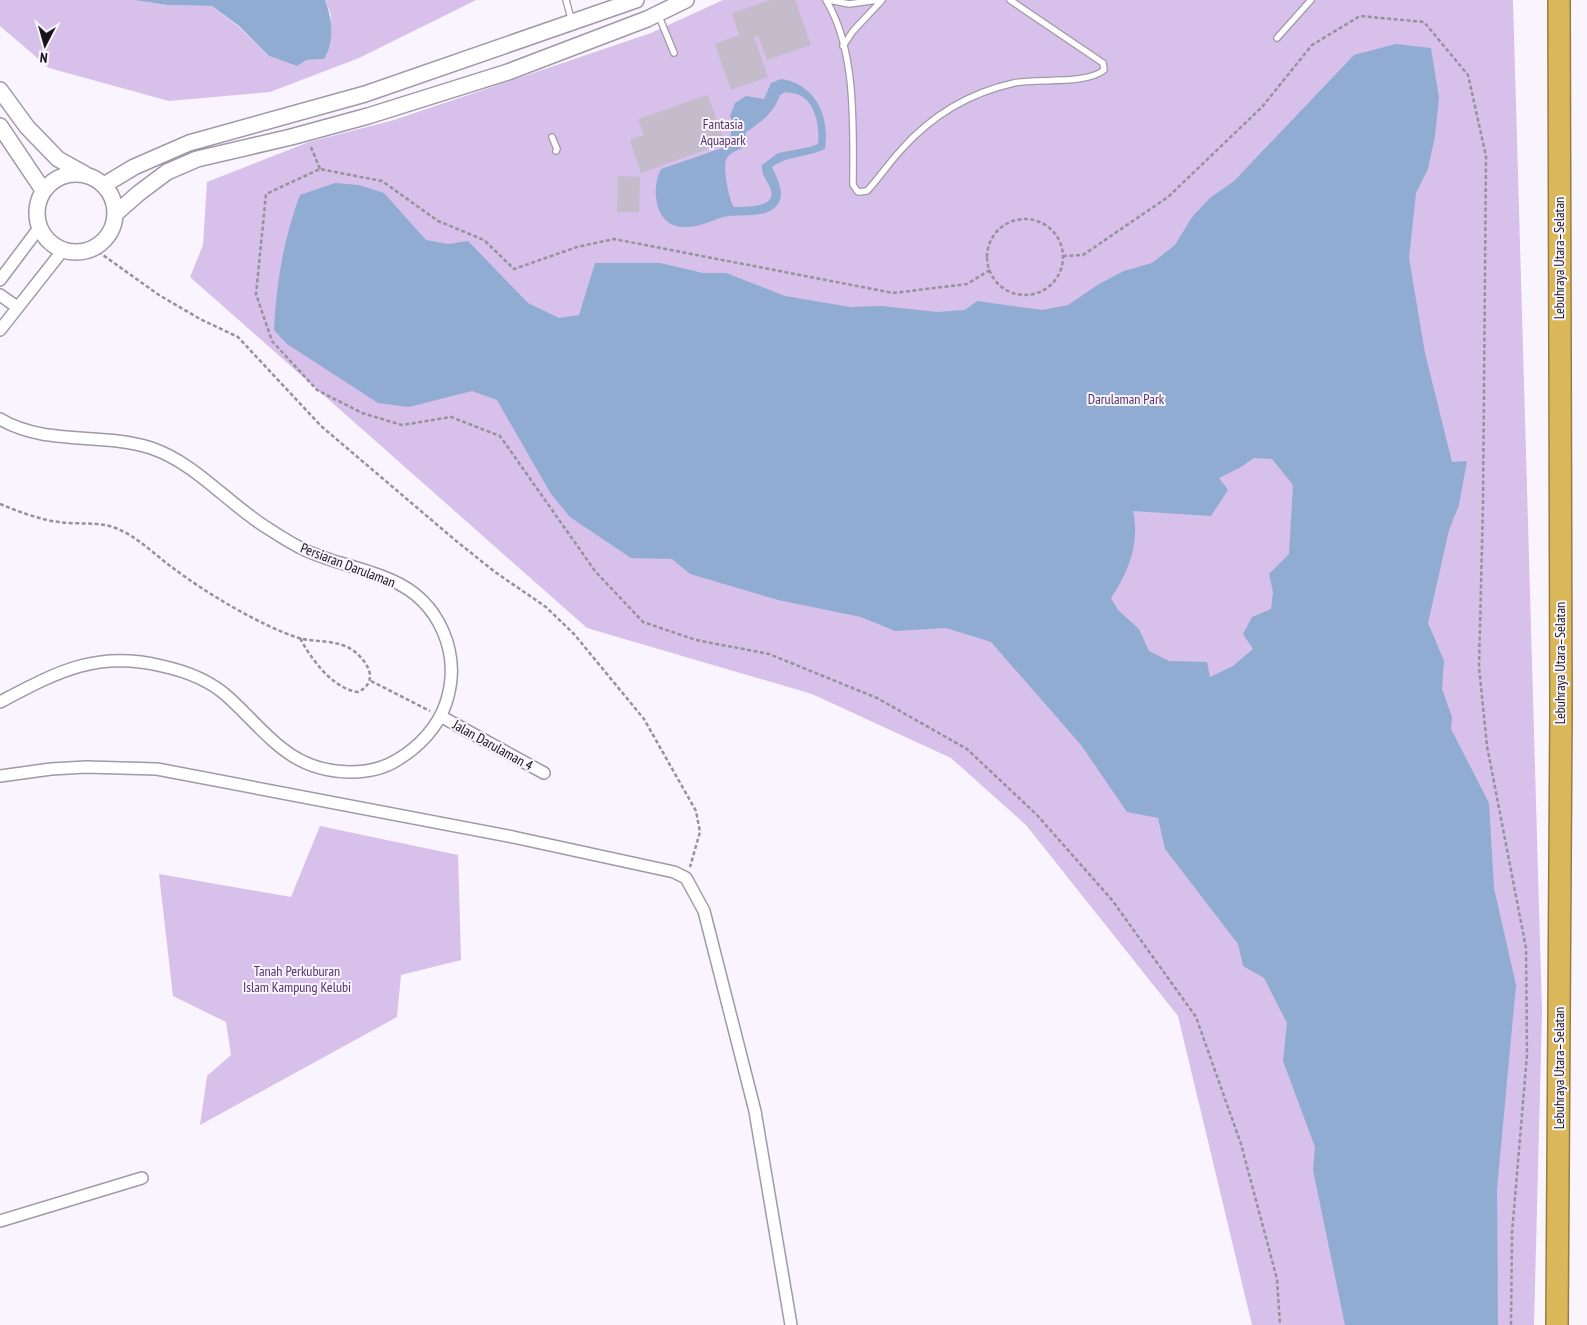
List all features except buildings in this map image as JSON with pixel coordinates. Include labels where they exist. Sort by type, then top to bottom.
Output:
[{"type":"highway","name":"Lebuhraya Utara–Selatan","points":[[1557,1325],[1560,711],[1559,0]]},
{"type":"street","points":[[104,184],[134,167],[189,143],[365,94],[636,0]]},
{"type":"street","points":[[115,214],[138,193],[167,172],[197,159],[368,116],[508,72],[658,14],[686,0]]},
{"type":"street","points":[[0,90],[27,127],[58,159],[104,184],[113,198],[115,214],[109,234],[93,248],[78,252],[63,250],[45,238],[40,228],[36,209],[43,190],[54,180],[69,174],[87,175]]},
{"type":"street","points":[[0,126],[43,190]]},
{"type":"street","points":[[0,280],[40,228]]},
{"type":"street","points":[[0,330],[63,250]]},
{"type":"street","points":[[0,295],[18,307]]},
{"type":"street","name":"Persiaran Darulaman","points":[[0,420],[10,425],[41,434],[123,441],[166,454],[186,466],[252,518],[295,545],[392,580],[410,591],[435,616],[452,656],[453,681],[442,717],[421,742],[391,764],[372,770],[340,772],[321,770],[286,753],[214,687],[185,672],[164,666],[123,660],[97,661],[67,670],[0,702]]},
{"type":"street","name":"Jalan Darulaman 4","points":[[442,717],[544,773]]},
{"type":"street","points":[[0,776],[51,769],[86,767],[157,770],[512,837],[658,868],[686,878],[704,911],[755,1111],[791,1325]]},
{"type":"street","points":[[0,1221],[142,1178]]},
{"type":"lane","points":[[566,0],[572,23]]},
{"type":"lane","points":[[828,0],[848,4],[880,0]]},
{"type":"lane","points":[[828,0],[843,46],[853,114],[853,185],[858,192],[867,191],[900,150],[940,114],[957,103],[978,94],[1014,83],[1078,78],[1098,75],[1104,70],[1103,63],[1010,0]]},
{"type":"lane","points":[[843,46],[853,30],[880,0]]},
{"type":"lane","points":[[1277,38],[1311,0]]},
{"type":"lane","points":[[658,14],[674,53]]},
{"type":"lane","points":[[552,137],[557,149],[556,151]]},
{"type":"path","points":[[1063,256],[1083,255],[1168,197],[1262,107],[1312,45],[1360,16],[1424,22],[1468,75],[1486,156],[1483,505],[1479,667],[1487,746],[1526,948],[1527,1055],[1512,1233],[1511,1325]]},
{"type":"path","points":[[307,132],[320,169]]},
{"type":"path","points":[[990,270],[967,284],[893,293],[614,239],[577,247],[514,269],[484,240],[438,221],[382,181],[320,169],[266,194],[256,294],[272,341],[317,390],[362,413],[402,425],[451,417],[500,436],[595,571],[643,622],[696,640],[769,654],[877,698],[967,749],[1038,815],[1112,900],[1196,1017],[1241,1144],[1277,1279],[1280,1325]]},
{"type":"path","points":[[1018,220],[1028,220],[1046,225],[1058,239],[1063,256],[1063,265],[1056,280],[1050,286],[1034,294],[1016,294],[1000,285],[990,270],[988,252],[995,235],[1010,223],[1018,220]]},
{"type":"path","points":[[93,248],[159,295],[200,319],[238,337],[321,426],[495,572],[546,607],[574,634],[644,718],[696,810],[700,832],[686,878]]},
{"type":"path","points":[[0,504],[37,518],[68,524],[95,523],[117,528],[132,536],[173,568],[258,620],[300,638],[328,641],[353,650],[368,667],[371,681],[366,688],[358,692],[342,687],[315,661],[300,638]]},
{"type":"path","points":[[371,681],[442,717]]},
{"type":"green space","points":[[0,0],[134,0],[167,5],[212,6],[238,26],[269,56],[297,66],[307,60],[324,59],[331,15],[325,0],[476,0],[359,58],[270,92],[169,101],[49,68],[0,26]]},
{"type":"green space","name":"Darulaman Park","points":[[723,0],[1513,0],[1542,1012],[1534,1325],[1252,1325],[1178,1016],[1026,825],[951,758],[812,694],[587,628],[190,277],[203,245],[207,182],[309,142],[394,120],[651,33]]},
{"type":"green space","name":"Tanah Perkuburan Islam Kampung Kelubi","points":[[320,826],[458,855],[461,960],[401,975],[397,1017],[200,1125],[207,1076],[231,1055],[226,1022],[173,996],[159,874],[291,897]]},
{"type":"water","points":[[134,0],[325,0],[331,22],[330,45],[324,59],[307,60],[297,66],[269,56],[239,26],[212,6],[167,5]]},
{"type":"water","points":[[1396,44],[1431,48],[1439,98],[1435,136],[1428,169],[1416,193],[1409,258],[1425,353],[1452,462],[1467,461],[1459,505],[1449,530],[1428,623],[1444,661],[1442,689],[1452,717],[1451,729],[1489,803],[1494,888],[1516,985],[1497,1189],[1498,1325],[1345,1325],[1313,1170],[1315,1147],[1283,1061],[1287,1023],[1264,978],[1243,966],[1238,944],[1165,849],[1158,818],[1127,812],[1081,745],[991,642],[946,628],[895,631],[861,617],[778,600],[690,574],[672,559],[631,558],[570,517],[551,494],[497,400],[472,391],[409,407],[378,403],[287,344],[274,330],[282,261],[289,227],[300,195],[335,183],[359,185],[384,193],[426,240],[448,244],[468,241],[528,303],[559,318],[579,315],[595,263],[660,263],[703,273],[726,273],[785,296],[850,307],[882,306],[937,312],[965,310],[977,301],[1042,310],[1068,305],[1099,284],[1124,271],[1152,263],[1175,245],[1192,217],[1210,198],[1234,181],[1354,55]],"holes":[[[1254,458],[1272,459],[1293,485],[1289,554],[1269,574],[1273,592],[1271,609],[1252,617],[1243,634],[1253,649],[1233,666],[1210,677],[1207,662],[1169,661],[1149,651],[1139,629],[1118,610],[1111,598],[1128,567],[1134,545],[1135,523],[1133,511],[1211,516],[1228,490],[1219,478]]]},
{"type":"water","points":[[781,79],[793,82],[812,95],[823,114],[826,137],[825,149],[778,163],[772,167],[779,184],[781,196],[776,207],[770,211],[763,214],[723,217],[691,227],[676,226],[667,222],[658,206],[656,197],[656,187],[661,169],[728,146],[733,124],[730,116],[735,103],[746,96],[764,99],[771,83]],"holes":[[[785,92],[799,95],[810,105],[816,117],[818,144],[778,153],[762,165],[764,175],[771,190],[772,196],[769,200],[759,205],[734,207],[727,184],[726,160],[731,154],[742,148],[746,132],[767,116],[780,95]]]},
{"type":"park label","name":"Fantasia Aquapark","points":[[723,132]]}]
